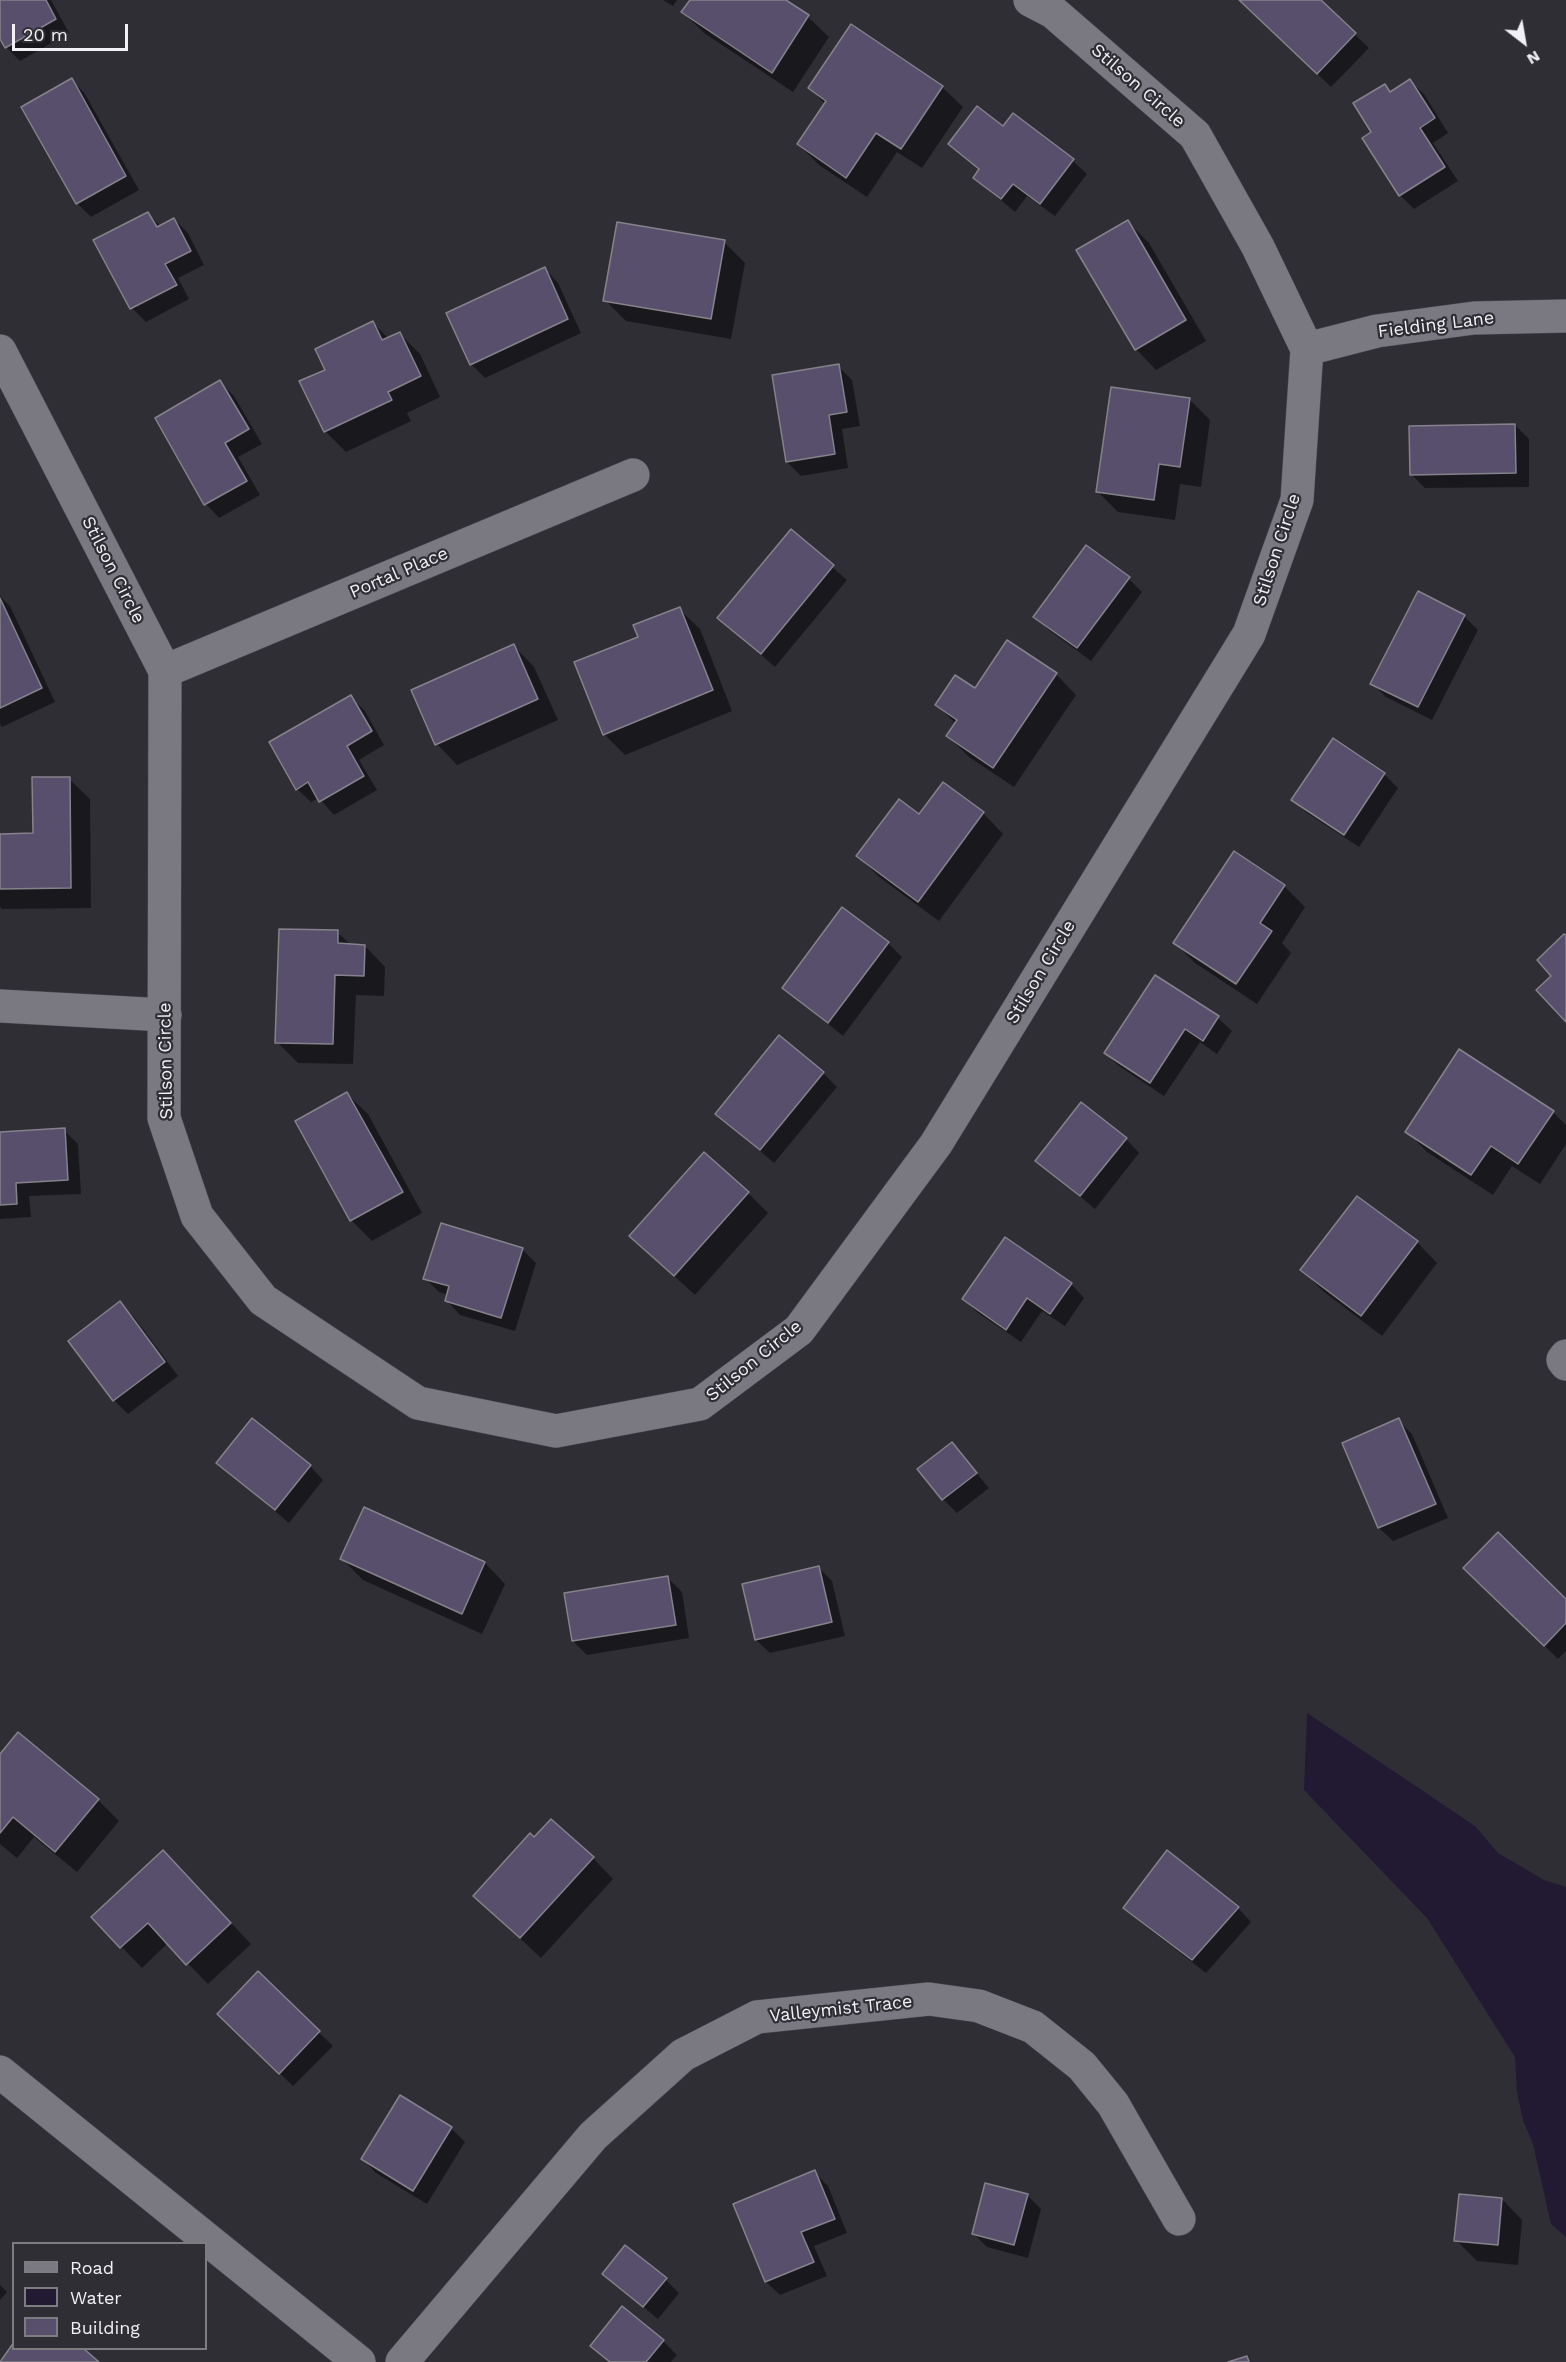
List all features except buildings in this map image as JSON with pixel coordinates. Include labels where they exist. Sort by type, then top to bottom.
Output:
[{"type":"street","name":"Stilson Circle","points":[[0,351],[165,671],[164,1118],[197,1216],[263,1300],[418,1403],[556,1431],[700,1404],[799,1329],[936,1144],[1249,633],[1298,500],[1307,349],[1258,247],[1195,135],[1053,12],[1030,0]]},
{"type":"street","name":"Fielding Lane","points":[[1307,349],[1377,331],[1474,318],[1566,316]]},
{"type":"street","name":"Portal Place","points":[[165,671],[633,475]]},
{"type":"street","points":[[0,1006],[165,1015]]},
{"type":"street","points":[[1566,1356],[1563,1360],[1566,1364]]},
{"type":"street","name":"Valleymist Trace","points":[[402,2362],[593,2136],[683,2055],[757,2017],[929,1999],[979,2006],[1033,2027],[1082,2066],[1113,2104],[1179,2219]]},
{"type":"street","points":[[0,2072],[359,2362]]},
{"type":"water","points":[[1307,1713],[1475,1826],[1498,1853],[1544,1880],[1566,1887],[1566,2237],[1551,2224],[1533,2144],[1523,2120],[1517,2092],[1515,2057],[1427,1918],[1304,1790]]}]
